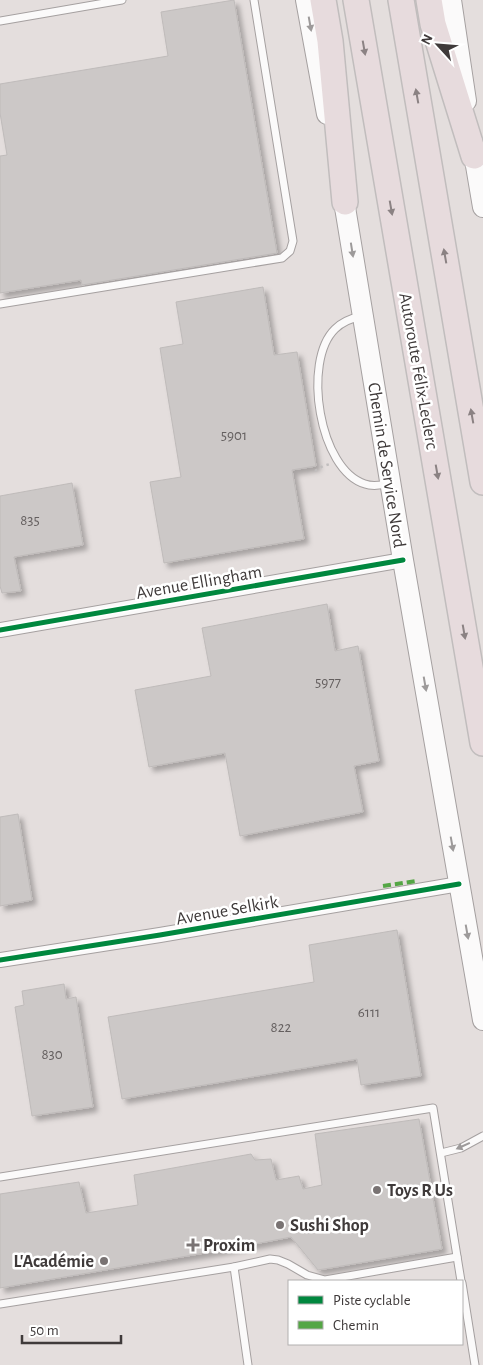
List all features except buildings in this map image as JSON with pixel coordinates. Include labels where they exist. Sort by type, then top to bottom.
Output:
[{"type":"highway","points":[[323,0],[330,41],[345,202]]},
{"type":"highway","name":"Autoroute Félix-Leclerc","points":[[356,0],[483,743]]},
{"type":"highway","points":[[401,0],[483,482]]},
{"type":"highway","points":[[429,0],[433,24],[474,156]]},
{"type":"main road","name":"Chemin de Service Nord","points":[[306,0],[345,202],[403,560],[483,1020]]},
{"type":"main road","points":[[451,0],[483,207]]},
{"type":"street","name":"Avenue Ellingham","points":[[0,630],[403,560]]},
{"type":"street","name":"Avenue Selkirk","points":[[0,960],[459,884]]},
{"type":"lane","points":[[0,21],[122,0]]},
{"type":"lane","points":[[0,304],[282,258],[290,251],[293,241],[254,0]]},
{"type":"lane","points":[[363,316],[347,320],[334,330],[323,349],[318,380],[318,397],[327,437],[336,458],[359,482],[371,486],[391,484]]},
{"type":"lane","points":[[0,1177],[433,1108],[462,1280]]},
{"type":"lane","points":[[441,1153],[461,1148],[483,1136]]},
{"type":"lane","points":[[0,1304],[234,1267],[270,1259],[278,1260],[307,1275],[325,1280],[457,1257]]},
{"type":"lane","points":[[234,1267],[248,1365]]},
{"type":"lane","points":[[463,1288],[475,1365]]},
{"type":"path","points":[[315,472],[323,466]]},
{"type":"marked path","points":[[383,886],[416,881]]},
{"type":"cycle path","points":[[0,630],[403,560]]},
{"type":"cycle path","points":[[0,960],[459,884]]},
{"type":"place","name":"Toys R Us","points":[[377,1190]]},
{"type":"place","name":"Sushi Shop","points":[[280,1225]]},
{"type":"place","name":"Proxim","points":[[193,1245]]},
{"type":"place","name":"L'Académie","points":[[104,1261]]}]
